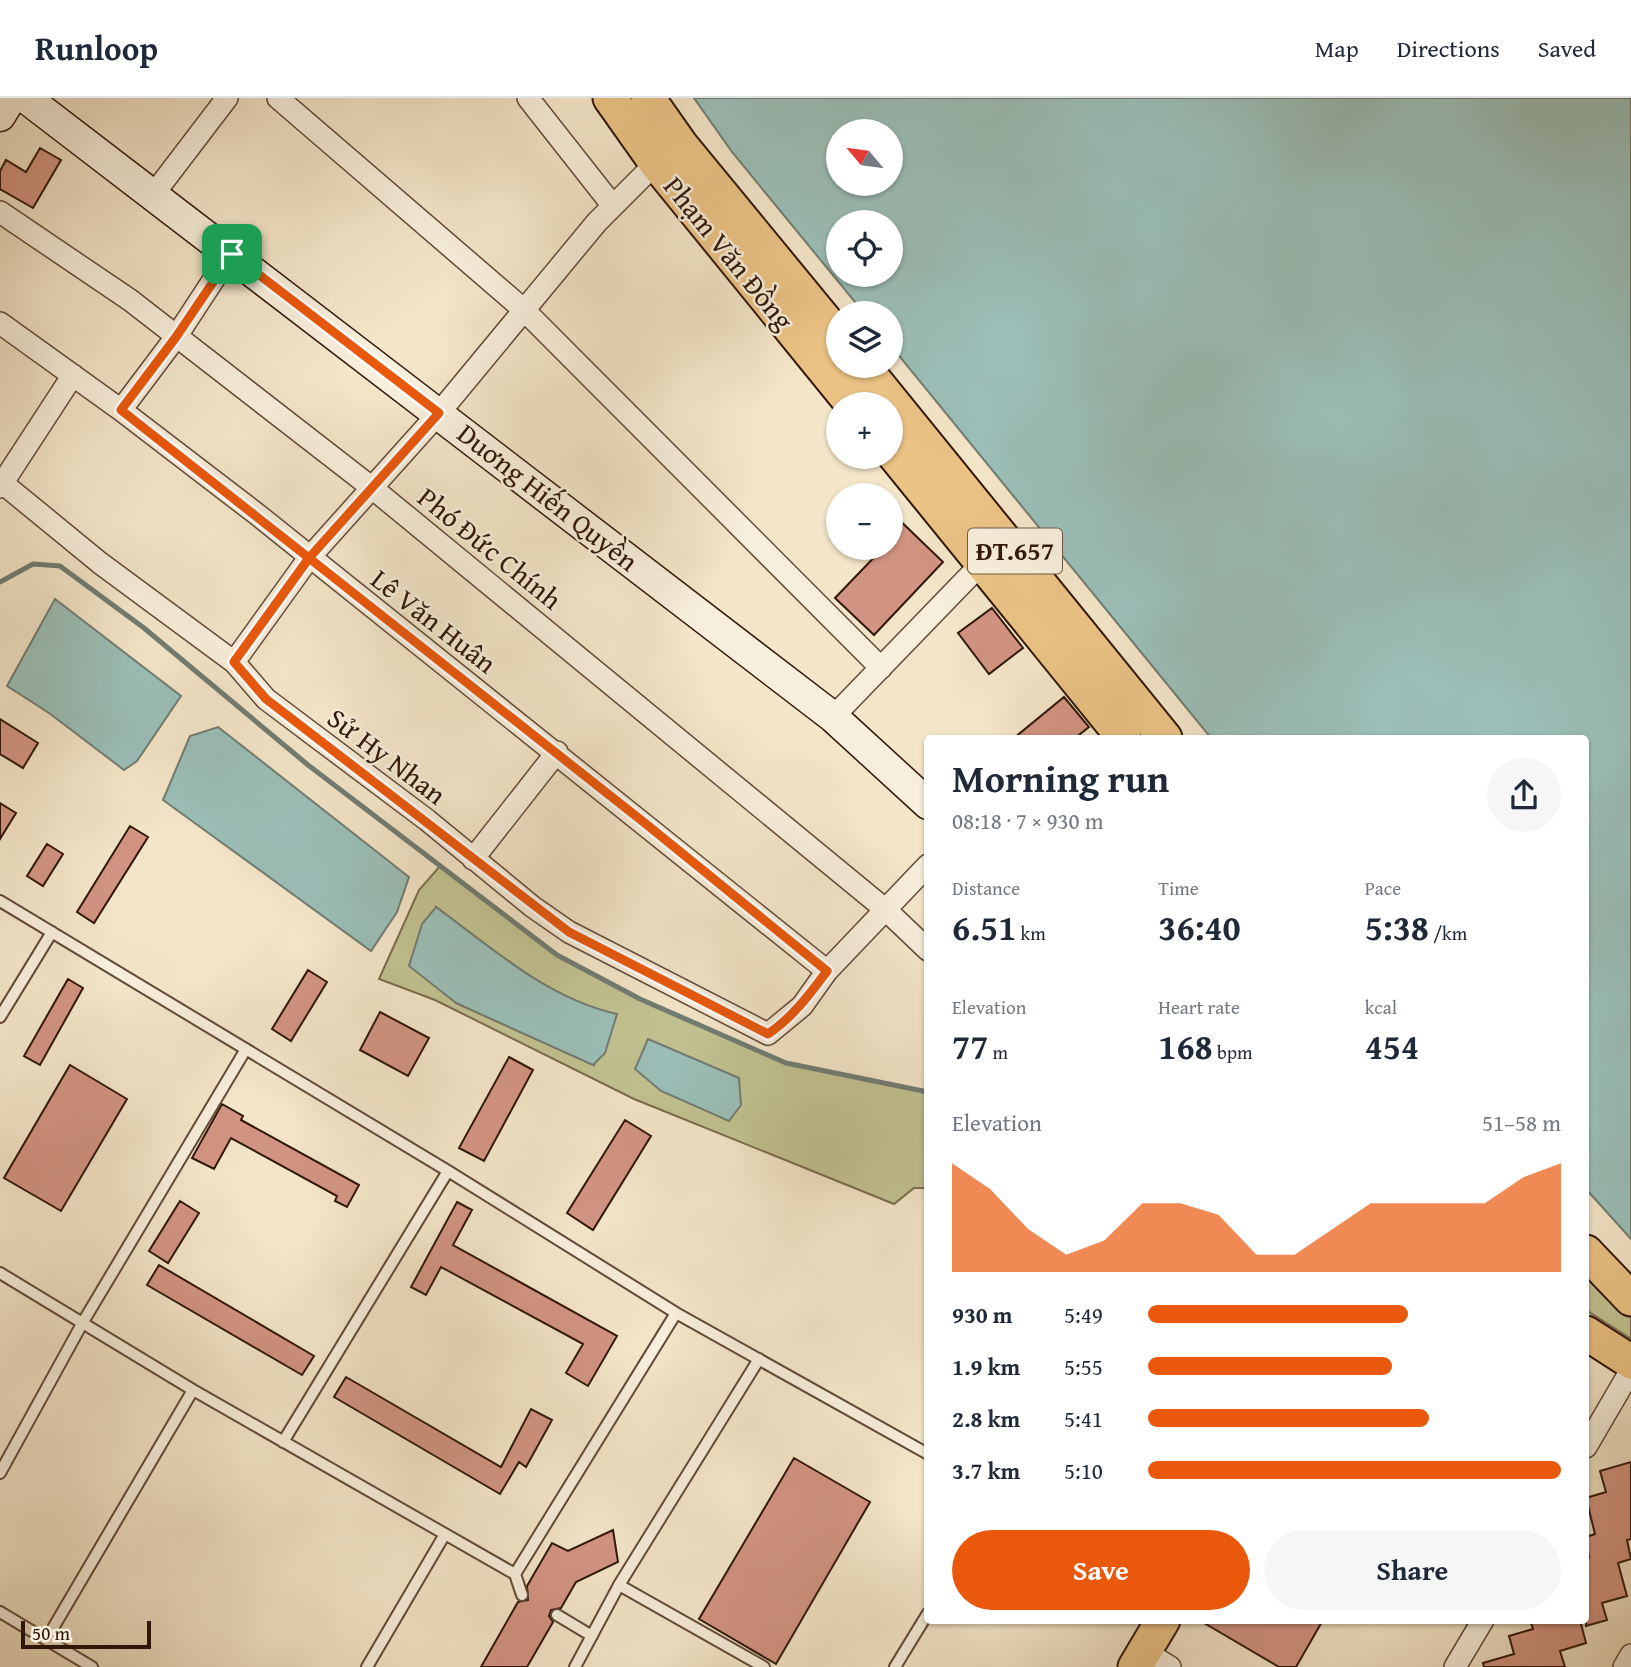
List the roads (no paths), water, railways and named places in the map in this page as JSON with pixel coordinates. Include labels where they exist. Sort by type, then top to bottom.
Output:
[{"type":"main road","name":"Phạm Văn Đồng","points":[[610,98],[668,154],[826,323]]},
{"type":"main road","name":"Phạm Văn Đồng","points":[[648,98],[668,154],[843,392]]},
{"type":"main road","name":"ĐT.657","points":[[873,378],[1163,735]]},
{"type":"main road","name":"ĐT.657","points":[[903,466],[1122,735]]},
{"type":"main road","points":[[1589,1255],[1631,1299]]},
{"type":"main road","points":[[1589,1335],[1631,1362]]},
{"type":"main road","points":[[1150,1662],[1162,1624]]},
{"type":"street","points":[[0,116],[10,98]]},
{"type":"street","name":"Duơng Hiến Quyền","points":[[26,98],[834,717],[924,800]]},
{"type":"street","points":[[153,195],[228,98]]},
{"type":"street","points":[[278,98],[523,309],[881,668]]},
{"type":"street","points":[[528,98],[613,206]]},
{"type":"street","points":[[234,662],[309,558],[439,413],[523,309],[613,206],[668,154]]},
{"type":"street","name":"Phó Đức Chính","points":[[0,212],[130,300],[371,487],[886,910],[924,946]]},
{"type":"street","points":[[121,410],[176,337],[232,254]]},
{"type":"street","name":"Lê Văn Huân","points":[[0,323],[121,410],[556,752],[827,971]]},
{"type":"street","points":[[1,483],[73,375]]},
{"type":"street","name":"Sử Hy Nhan","points":[[1,483],[100,563],[234,662],[266,699],[427,820],[473,859],[569,932],[768,1034],[802,1006],[827,971]]},
{"type":"street","points":[[834,717],[982,563]]},
{"type":"street","points":[[473,859],[556,752]]},
{"type":"street","points":[[827,971],[924,869]]},
{"type":"street","points":[[1589,1442],[1631,1370]]},
{"type":"street","points":[[1455,1667],[1481,1624]]},
{"type":"street","points":[[1625,1667],[1631,1656]]},
{"type":"lane","points":[[0,901],[676,1313],[924,1452]]},
{"type":"lane","points":[[0,1017],[52,932]]},
{"type":"lane","points":[[0,1473],[83,1322],[246,1049]]},
{"type":"lane","points":[[284,1442],[447,1171]]},
{"type":"lane","points":[[0,1273],[193,1390],[515,1574],[522,1595]]},
{"type":"lane","points":[[515,1574],[676,1313]]},
{"type":"lane","points":[[575,1667],[619,1586],[759,1359]]},
{"type":"lane","points":[[46,1640],[193,1390]]},
{"type":"lane","points":[[367,1667],[445,1534]]},
{"type":"lane","points":[[619,1586],[764,1667]]},
{"type":"lane","points":[[0,1612],[92,1667]]},
{"type":"lane","points":[[557,1615],[592,1636]]},
{"type":"lane","points":[[895,1667],[924,1620]]},
{"type":"water","points":[[694,98],[1631,98],[1631,1239],[1589,1192],[1589,735],[1209,735],[903,361],[903,301],[854,301],[843,287],[903,287],[903,210],[826,210],[826,267],[732,152]]},
{"type":"water","points":[[55,599],[181,696],[137,761],[124,770],[49,713],[7,686]]},
{"type":"water","points":[[218,727],[409,877],[397,912],[371,951],[163,800],[190,736]]},
{"type":"water","points":[[436,907],[544,984],[567,997],[617,1014],[605,1053],[593,1065],[456,1003],[409,966],[422,924]]},
{"type":"water","points":[[648,1039],[739,1078],[741,1105],[729,1121],[661,1091],[635,1069]]},
{"type":"waterway","points":[[0,582],[33,564],[60,566],[144,628],[308,765],[557,955],[640,999],[786,1063],[924,1091]]}]
